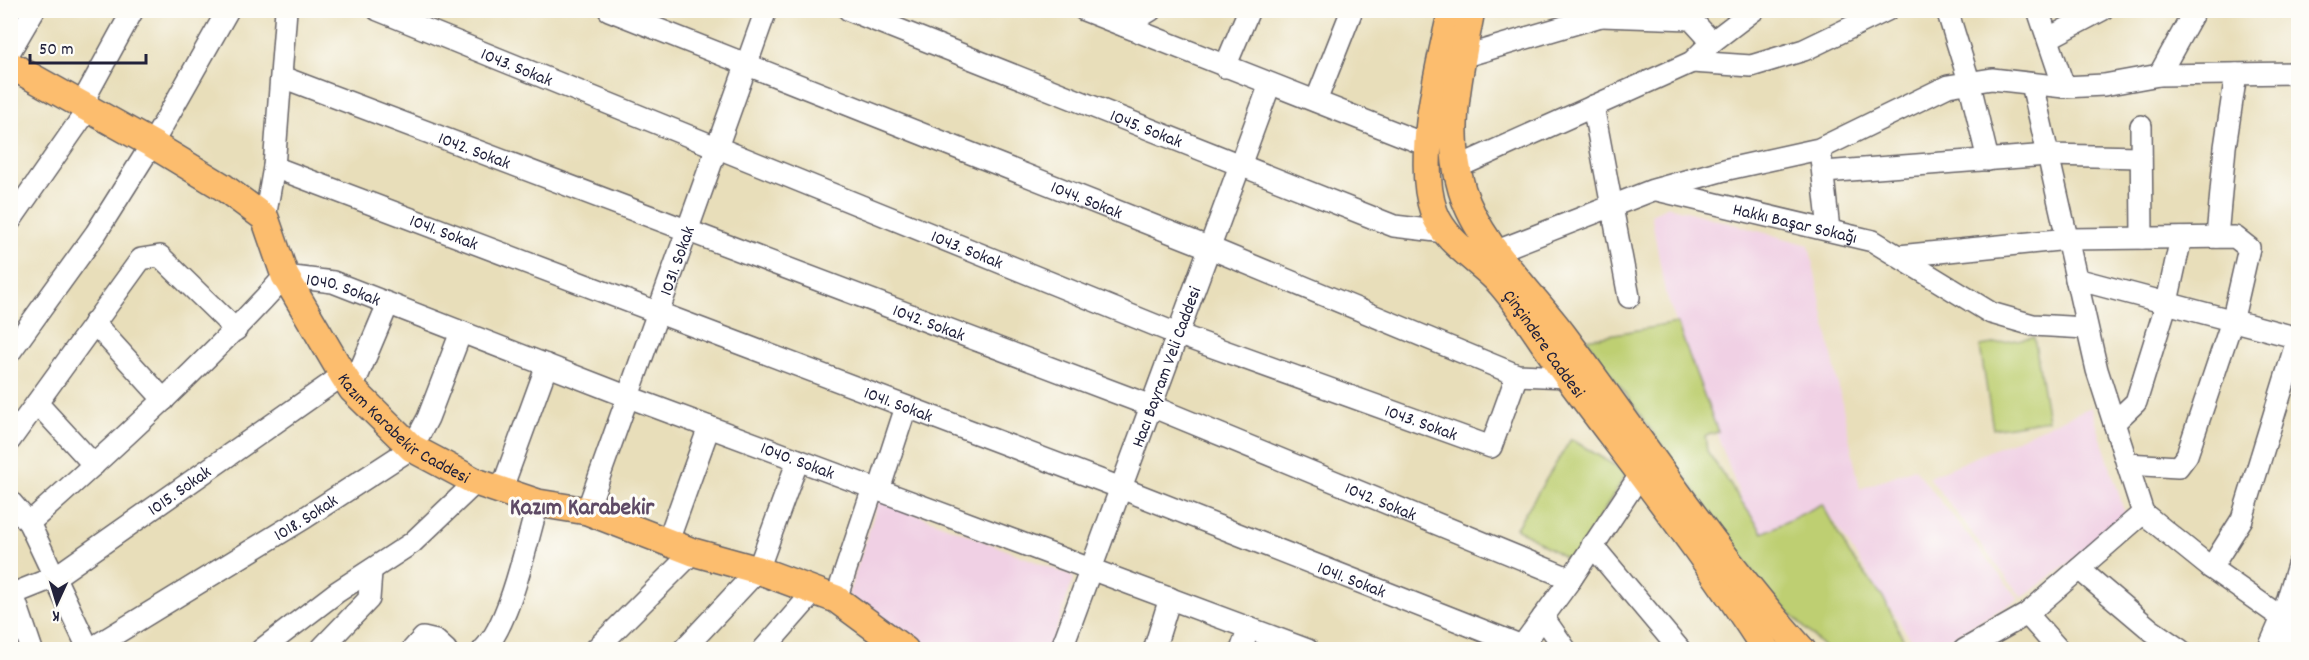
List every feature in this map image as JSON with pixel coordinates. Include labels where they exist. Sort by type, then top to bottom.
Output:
[{"type":"main road","name":"Çinçindere Caddesi","points":[[1452,10],[1436,83],[1429,146],[1427,183],[1434,213],[1445,232],[1502,285],[1568,377],[1642,472],[1757,646]]},
{"type":"main road","name":"Çinçindere Caddesi","points":[[1471,10],[1454,106],[1453,136],[1462,190],[1478,225],[1567,341],[1712,538],[1802,650]]},
{"type":"main road","points":[[10,65],[152,144],[223,188],[265,218]]},
{"type":"main road","name":"Kazım Karabekir Caddesi","points":[[265,218],[285,276],[347,382],[412,448],[489,486],[538,503],[587,511],[693,552],[758,570],[824,596],[905,650]]},
{"type":"street","points":[[10,51],[34,10]]},
{"type":"street","points":[[10,221],[88,109],[87,94],[134,10]]},
{"type":"street","points":[[10,352],[96,233],[152,144],[228,10]]},
{"type":"street","points":[[265,218],[274,167],[286,10]]},
{"type":"street","name":"1043. Sokak","points":[[378,10],[1177,334],[1491,447],[1517,375]]},
{"type":"street","name":"1044. Sokak","points":[[609,10],[1210,248],[1517,375],[1568,377]]},
{"type":"street","name":"1031. Sokak","points":[[587,511],[626,396],[688,232],[766,10]]},
{"type":"street","name":"1045. Sokak","points":[[849,10],[1394,226],[1445,232]]},
{"type":"street","points":[[1084,10],[1138,16],[1225,67],[1316,100],[1429,146]]},
{"type":"street","points":[[1225,67],[1249,10]]},
{"type":"street","points":[[1316,100],[1352,10]]},
{"type":"street","points":[[1458,166],[1692,62],[1712,42],[1754,10]]},
{"type":"street","points":[[1692,62],[1751,66],[1804,50],[1887,10]]},
{"type":"street","points":[[1947,10],[1969,81],[1988,160]]},
{"type":"street","points":[[2038,10],[2064,87]]},
{"type":"street","points":[[2049,38],[2102,10]]},
{"type":"street","points":[[2159,75],[2194,10]]},
{"type":"street","points":[[1462,57],[1600,12],[1694,15],[1712,42]]},
{"type":"street","points":[[1497,251],[1653,190],[1728,169],[1820,149],[1948,86],[1969,81],[1992,79],[2064,87],[2104,86],[2159,75],[2298,73]]},
{"type":"street","points":[[2217,237],[2225,147],[2236,74]]},
{"type":"street","name":"1042. Sokak","points":[[282,77],[1151,406],[1571,579]]},
{"type":"street","name":"Hacı Bayram Veli Caddesi","points":[[1061,650],[1270,84]]},
{"type":"street","points":[[2032,84],[2086,328],[2143,513],[2211,568],[2282,618],[2285,641],[2290,650]]},
{"type":"street","points":[[1593,106],[1629,297]]},
{"type":"street","points":[[2141,126],[2142,238]]},
{"type":"street","points":[[1820,149],[1828,230]]},
{"type":"street","points":[[1824,172],[2047,155],[2140,157]]},
{"type":"street","name":"1041. Sokak","points":[[274,167],[1121,488],[1520,648]]},
{"type":"street","name":"Hakkı Başar Sokağı","points":[[1653,190],[1873,241],[1991,313],[2033,325],[2086,328]]},
{"type":"street","points":[[1899,256],[2068,239],[2235,237],[2249,249],[2233,318],[2187,455],[2178,467],[2127,464]]},
{"type":"street","points":[[2114,423],[2136,402],[2167,302],[2181,238]]},
{"type":"street","points":[[10,440],[141,259],[160,256],[236,330]]},
{"type":"street","points":[[29,522],[164,400],[236,330],[285,276]]},
{"type":"street","name":"1040. Sokak","points":[[285,276],[333,282],[626,396],[1308,650]]},
{"type":"street","points":[[2076,279],[2233,318],[2298,337],[2242,519],[2211,568]]},
{"type":"street","points":[[347,382],[388,304]]},
{"type":"street","points":[[94,323],[164,400]]},
{"type":"street","name":"1018. Sokak","points":[[89,650],[296,523],[412,448],[428,418],[461,332]]},
{"type":"street","points":[[261,650],[337,592],[371,572],[489,486],[547,365]]},
{"type":"street","name":"1015. Sokak","points":[[12,594],[55,577],[347,382]]},
{"type":"street","points":[[37,403],[94,465]]},
{"type":"street","points":[[763,650],[824,596],[876,489],[906,407]]},
{"type":"street","points":[[668,541],[709,427]]},
{"type":"street","points":[[683,650],[758,570],[798,460]]},
{"type":"street","points":[[1520,648],[1571,579],[1642,472]]},
{"type":"street","points":[[10,501],[29,522],[89,650]]},
{"type":"street","points":[[483,650],[493,640],[508,602],[538,503]]},
{"type":"street","points":[[1964,650],[2027,614],[2143,513]]},
{"type":"street","points":[[1592,545],[1680,650]]},
{"type":"street","points":[[595,650],[693,552]]},
{"type":"street","points":[[2268,650],[2282,618],[2298,564]]},
{"type":"street","points":[[2079,569],[2151,630],[2180,650]]},
{"type":"street","points":[[320,650],[369,599],[371,572]]},
{"type":"street","points":[[12,594],[32,650]]},
{"type":"street","points":[[1154,650],[1170,598]]},
{"type":"street","points":[[2027,614],[2059,650]]},
{"type":"street","points":[[1543,617],[1566,650]]},
{"type":"street","points":[[1241,650],[1249,627]]},
{"type":"street","points":[[412,650],[423,638],[436,641],[446,650]]},
{"type":"shaded area","points":[[1668,206],[1809,245],[1860,489],[1914,468],[2019,599],[1931,649],[1917,649],[1822,504],[1763,533],[1743,505],[1665,292],[1651,214]]},
{"type":"shaded area","points":[[2091,407],[2127,519],[2022,598],[1929,477]]},
{"type":"shaded area","points":[[879,499],[1074,577],[1050,649],[920,649],[848,595]]},
{"type":"green space","points":[[1677,323],[1718,432],[1705,436],[1707,451],[1763,533],[1822,504],[1850,555],[1883,597],[1908,649],[1826,649],[1764,588],[1586,339]]},
{"type":"green space","points":[[2034,337],[2048,420],[1993,429],[1980,346]]},
{"type":"green space","points":[[1571,439],[1627,473],[1572,562],[1516,528]]},
{"type":"district","name":"Kazım Karabekir","points":[[582,506]]}]
